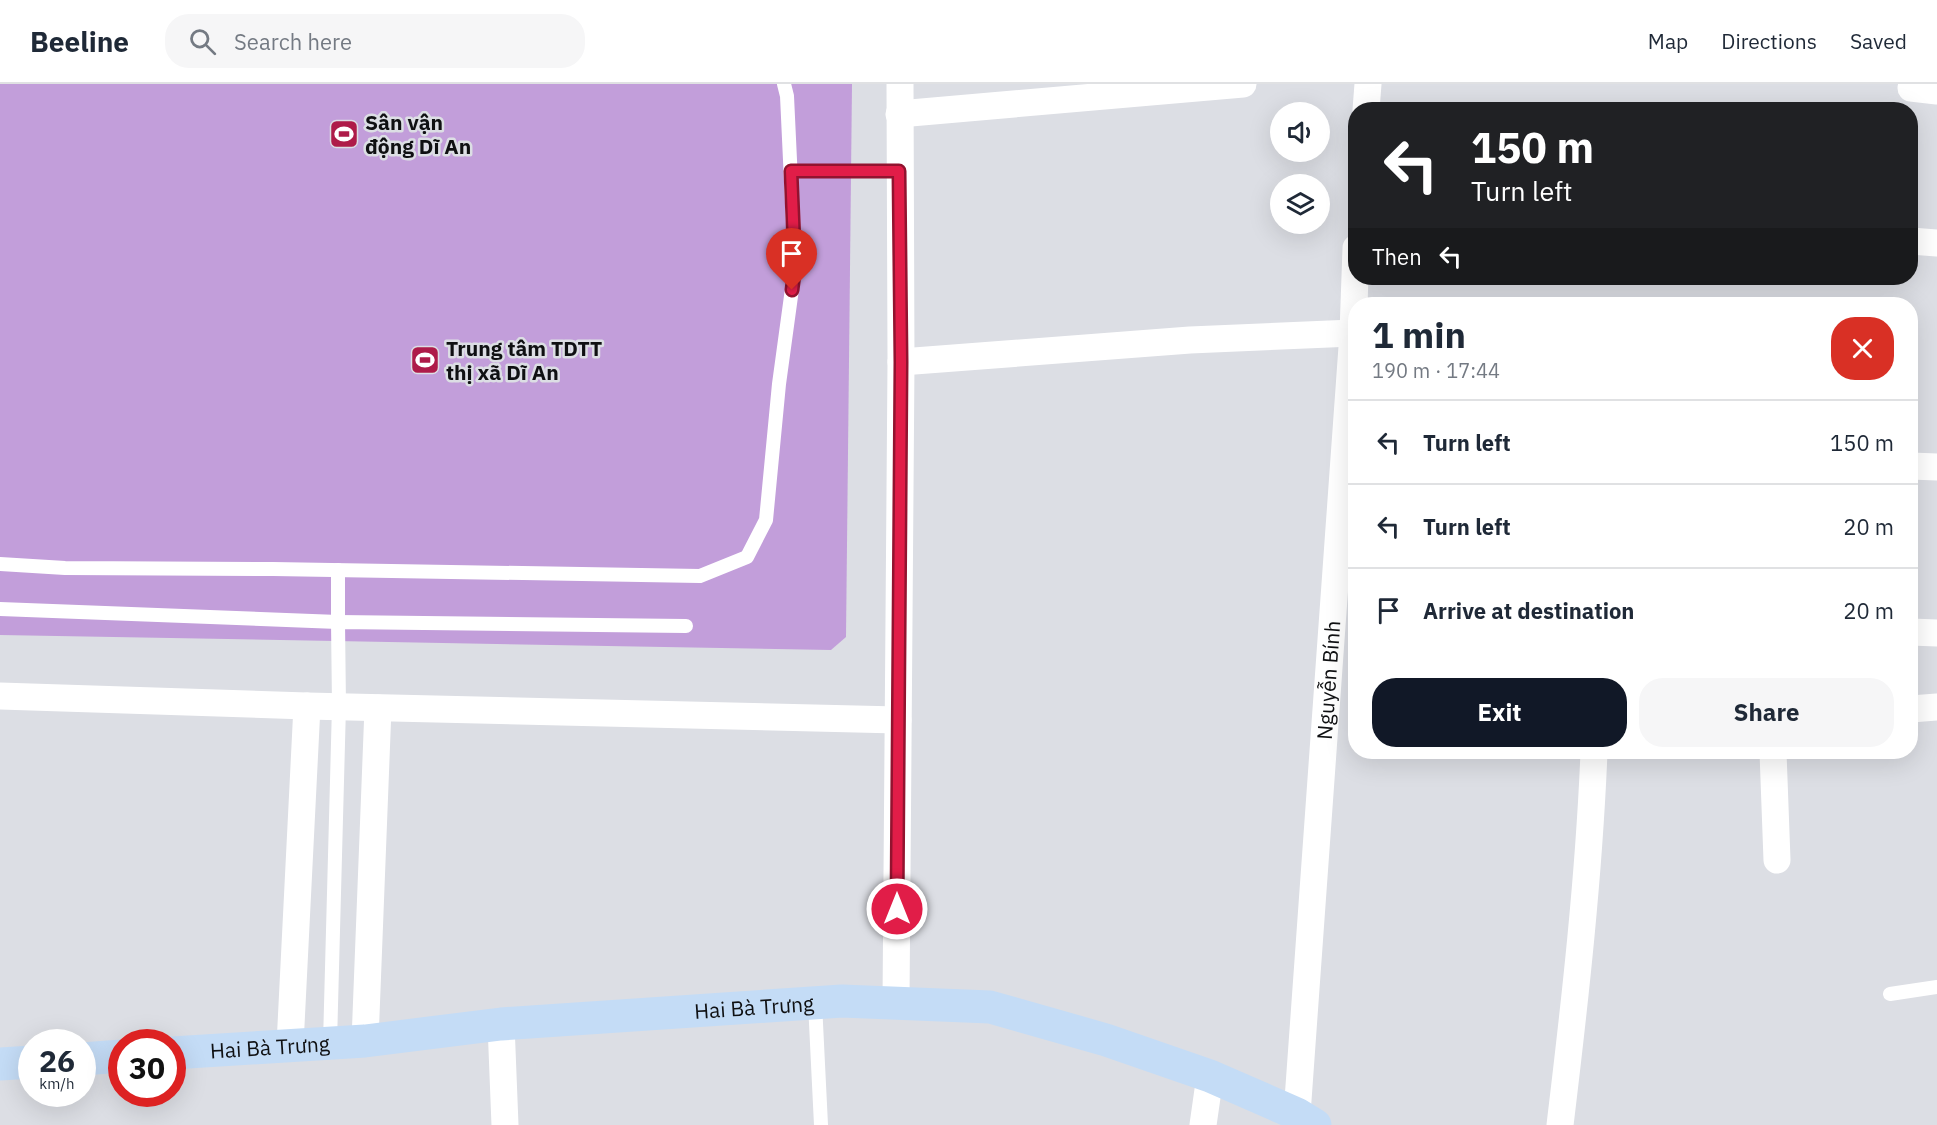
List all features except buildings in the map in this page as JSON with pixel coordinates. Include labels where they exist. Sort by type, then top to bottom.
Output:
[{"type":"main road","name":"Hai Bà Trưng","points":[[186,1052],[365,1041],[501,1024],[842,1001],[990,1006],[1106,1040],[1210,1076],[1306,1119]]},
{"type":"main road","points":[[0,1064],[18,1063]]},
{"type":"street","points":[[896,1003],[901,362],[900,84]]},
{"type":"street","points":[[899,114],[1243,84]]},
{"type":"street","points":[[1367,102],[1368,84]]},
{"type":"street","points":[[1918,242],[1937,243]]},
{"type":"street","points":[[901,362],[1191,340],[1348,333]]},
{"type":"street","name":"Nguyễn Bính","points":[[1306,1119],[1348,417]]},
{"type":"street","points":[[1918,466],[1937,467]]},
{"type":"street","points":[[1918,632],[1937,633]]},
{"type":"street","points":[[0,696],[378,708],[898,720]]},
{"type":"street","points":[[290,1045],[307,706]]},
{"type":"street","points":[[1918,708],[1937,707]]},
{"type":"street","points":[[365,1041],[378,708]]},
{"type":"street","points":[[1560,1125],[1572,1032],[1591,818],[1594,759]]},
{"type":"street","points":[[1773,759],[1777,860]]},
{"type":"street","points":[[501,1024],[505,1125]]},
{"type":"street","points":[[1203,1125],[1210,1076]]},
{"type":"lane","points":[[0,564],[65,568],[700,576],[747,557],[766,520],[779,384],[795,267],[787,96],[784,84]]},
{"type":"lane","points":[[791,171],[899,171]]},
{"type":"lane","points":[[330,1042],[339,706],[338,570]]},
{"type":"lane","points":[[0,609],[338,622],[687,626]]},
{"type":"lane","points":[[1890,994],[1937,987]]},
{"type":"lane","points":[[815,1003],[821,1125]]},
{"type":"shaded area","name":"Trung tâm TDTT thị xã Dĩ An","points":[[0,84],[852,84],[846,637],[831,650],[0,635]]},
{"type":"place","name":"Sân vận động Dĩ An","points":[[344,134]]},
{"type":"place","name":"Trung tâm TDTT thị xã Dĩ An","points":[[425,360]]},
{"type":"route","points":[[792,290],[795,267],[791,171],[899,171],[901,362],[897,909]]}]
